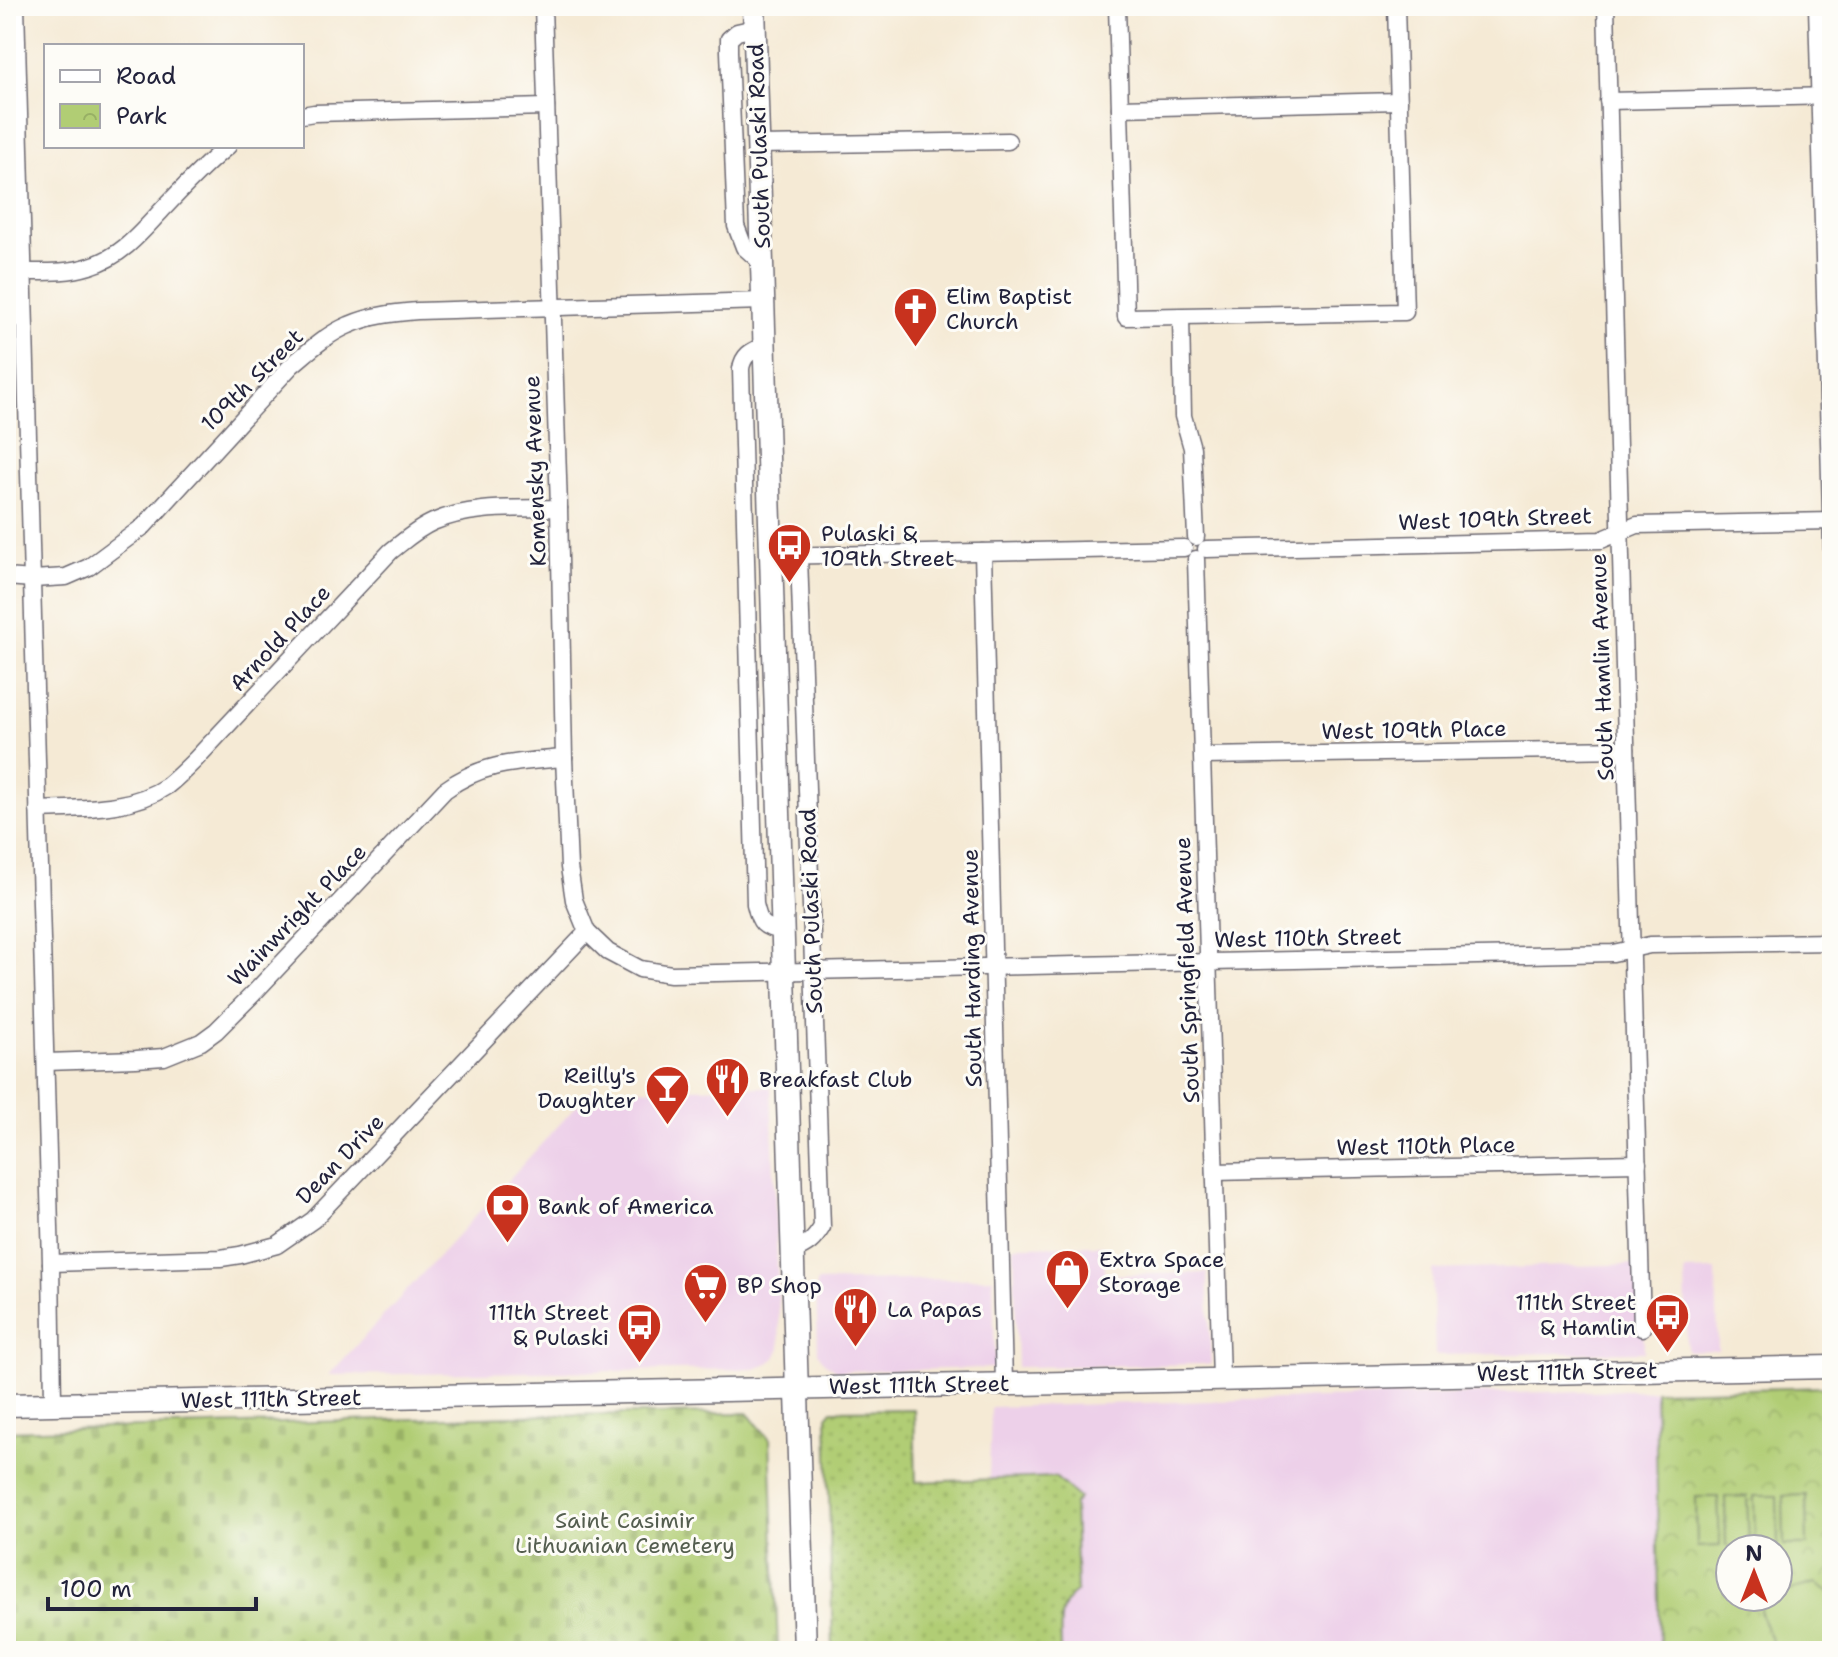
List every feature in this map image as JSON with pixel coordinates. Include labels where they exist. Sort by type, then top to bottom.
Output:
[{"type":"main road","name":"South Pulaski Road","points":[[755,17],[805,1651]]},
{"type":"main road","name":"West 111th Street","points":[[6,1405],[1832,1367]]},
{"type":"street","points":[[16,6],[53,1403]]},
{"type":"street","name":"Komensky Avenue","points":[[543,6],[569,867],[574,900],[587,932]]},
{"type":"street","points":[[1117,6],[1126,317],[1405,312],[1396,6]]},
{"type":"street","name":"South Hamlin Avenue","points":[[1606,6],[1642,1328]]},
{"type":"street","points":[[1817,6],[1826,96],[1832,549]]},
{"type":"street","name":"South Pulaski Road","points":[[755,17],[729,39],[729,51],[736,226],[744,247],[763,264]]},
{"type":"street","points":[[1608,101],[1826,96]]},
{"type":"street","points":[[1120,108],[1399,101]]},
{"type":"street","points":[[304,115],[546,107]]},
{"type":"street","points":[[759,145],[1008,141]]},
{"type":"street","points":[[23,272],[73,270],[111,258],[129,245],[208,161],[225,148]]},
{"type":"street","name":"109th Street","points":[[6,577],[66,577],[89,567],[144,526],[291,366],[316,344],[348,325],[380,315],[418,311],[764,301]]},
{"type":"street","name":"South Springfield Avenue","points":[[1181,317],[1183,416],[1192,448],[1221,1379]]},
{"type":"street","name":"South Pulaski Road","points":[[765,345],[749,352],[742,361],[741,369],[755,888],[758,918],[763,926],[783,932]]},
{"type":"street","name":"Arnold Place","points":[[38,810],[113,806],[137,800],[167,785],[195,760],[391,551],[433,522],[485,509],[559,508]]},
{"type":"street","name":"West 109th Street","points":[[772,556],[1601,540],[1637,525],[1832,521]]},
{"type":"street","name":"South Harding Avenue","points":[[983,552],[1004,1383]]},
{"type":"street","name":"South Pulaski Road","points":[[793,1251],[806,1247],[822,1227],[799,556]]},
{"type":"street","name":"West 109th Place","points":[[1203,756],[1626,749]]},
{"type":"street","name":"Wainwright Place","points":[[46,1062],[164,1057],[201,1042],[253,994],[445,790],[457,781],[501,763],[564,758]]},
{"type":"street","name":"West 110th Street","points":[[587,932],[608,952],[640,969],[671,974],[1613,953],[1650,945],[1832,942]]},
{"type":"street","name":"Dean Drive","points":[[51,1263],[221,1258],[277,1245],[313,1220],[587,932]]},
{"type":"street","name":"West 110th Place","points":[[1215,1172],[1638,1163]]},
{"type":"shaded area","points":[[771,1087],[780,1348],[775,1358],[766,1365],[754,1369],[329,1375],[592,1089]]},
{"type":"shaded area","points":[[1104,1245],[1105,1275],[1207,1273],[1211,1364],[1017,1367],[1014,1246]]},
{"type":"shaded area","points":[[1642,1264],[1644,1352],[1435,1355],[1432,1270]]},
{"type":"shaded area","points":[[1716,1270],[1718,1350],[1687,1351],[1685,1271]]},
{"type":"shaded area","points":[[993,1278],[995,1368],[838,1371],[824,1362],[818,1353],[816,1282]]},
{"type":"shaded area","points":[[1655,1391],[1660,1651],[833,1651],[827,1417],[832,1410],[914,1409],[916,1483],[989,1479],[991,1407]]},
{"type":"green space","points":[[1832,1387],[1832,1651],[1660,1651],[1655,1391]]},
{"type":"green space","points":[[914,1409],[916,1482],[1055,1477],[1079,1498],[1074,1504],[1077,1591],[1063,1610],[1061,1651],[833,1651],[827,1416],[832,1410]]},
{"type":"green space","name":"Saint Casimir Lithuanian Cemetery","points":[[747,1413],[770,1439],[778,1651],[6,1651],[6,1431],[552,1415]]},
{"type":"green space","points":[[1806,1495],[1807,1545],[1794,1545],[1794,1533],[1784,1533],[1783,1496]]},
{"type":"green space","points":[[1747,1496],[1748,1533],[1726,1533],[1725,1497]]},
{"type":"green space","points":[[1754,1496],[1777,1496],[1778,1533],[1755,1533]]},
{"type":"green space","points":[[1696,1497],[1718,1497],[1719,1533],[1714,1533],[1714,1546],[1697,1547]]},
{"type":"green space","points":[[1815,1583],[1832,1593],[1832,1651],[1775,1651],[1761,1613],[1794,1613],[1794,1589]]},
{"type":"place","name":"Elim Baptist Church","points":[[915,348]]},
{"type":"place","name":"Pulaski & 109th Street","points":[[790,585]]},
{"type":"place","name":"Breakfast Club","points":[[728,1118]]},
{"type":"place","name":"Reilly's Daughter","points":[[667,1127]]},
{"type":"place","name":"Bank of America","points":[[507,1245]]},
{"type":"place","name":"Extra Space Storage","points":[[1068,1311]]},
{"type":"place","name":"BP Shop","points":[[706,1324]]},
{"type":"place","name":"La Papas","points":[[856,1348]]},
{"type":"place","name":"111th Street & Hamlin","points":[[1667,1354]]},
{"type":"place","name":"111th Street & Pulaski","points":[[640,1364]]}]
